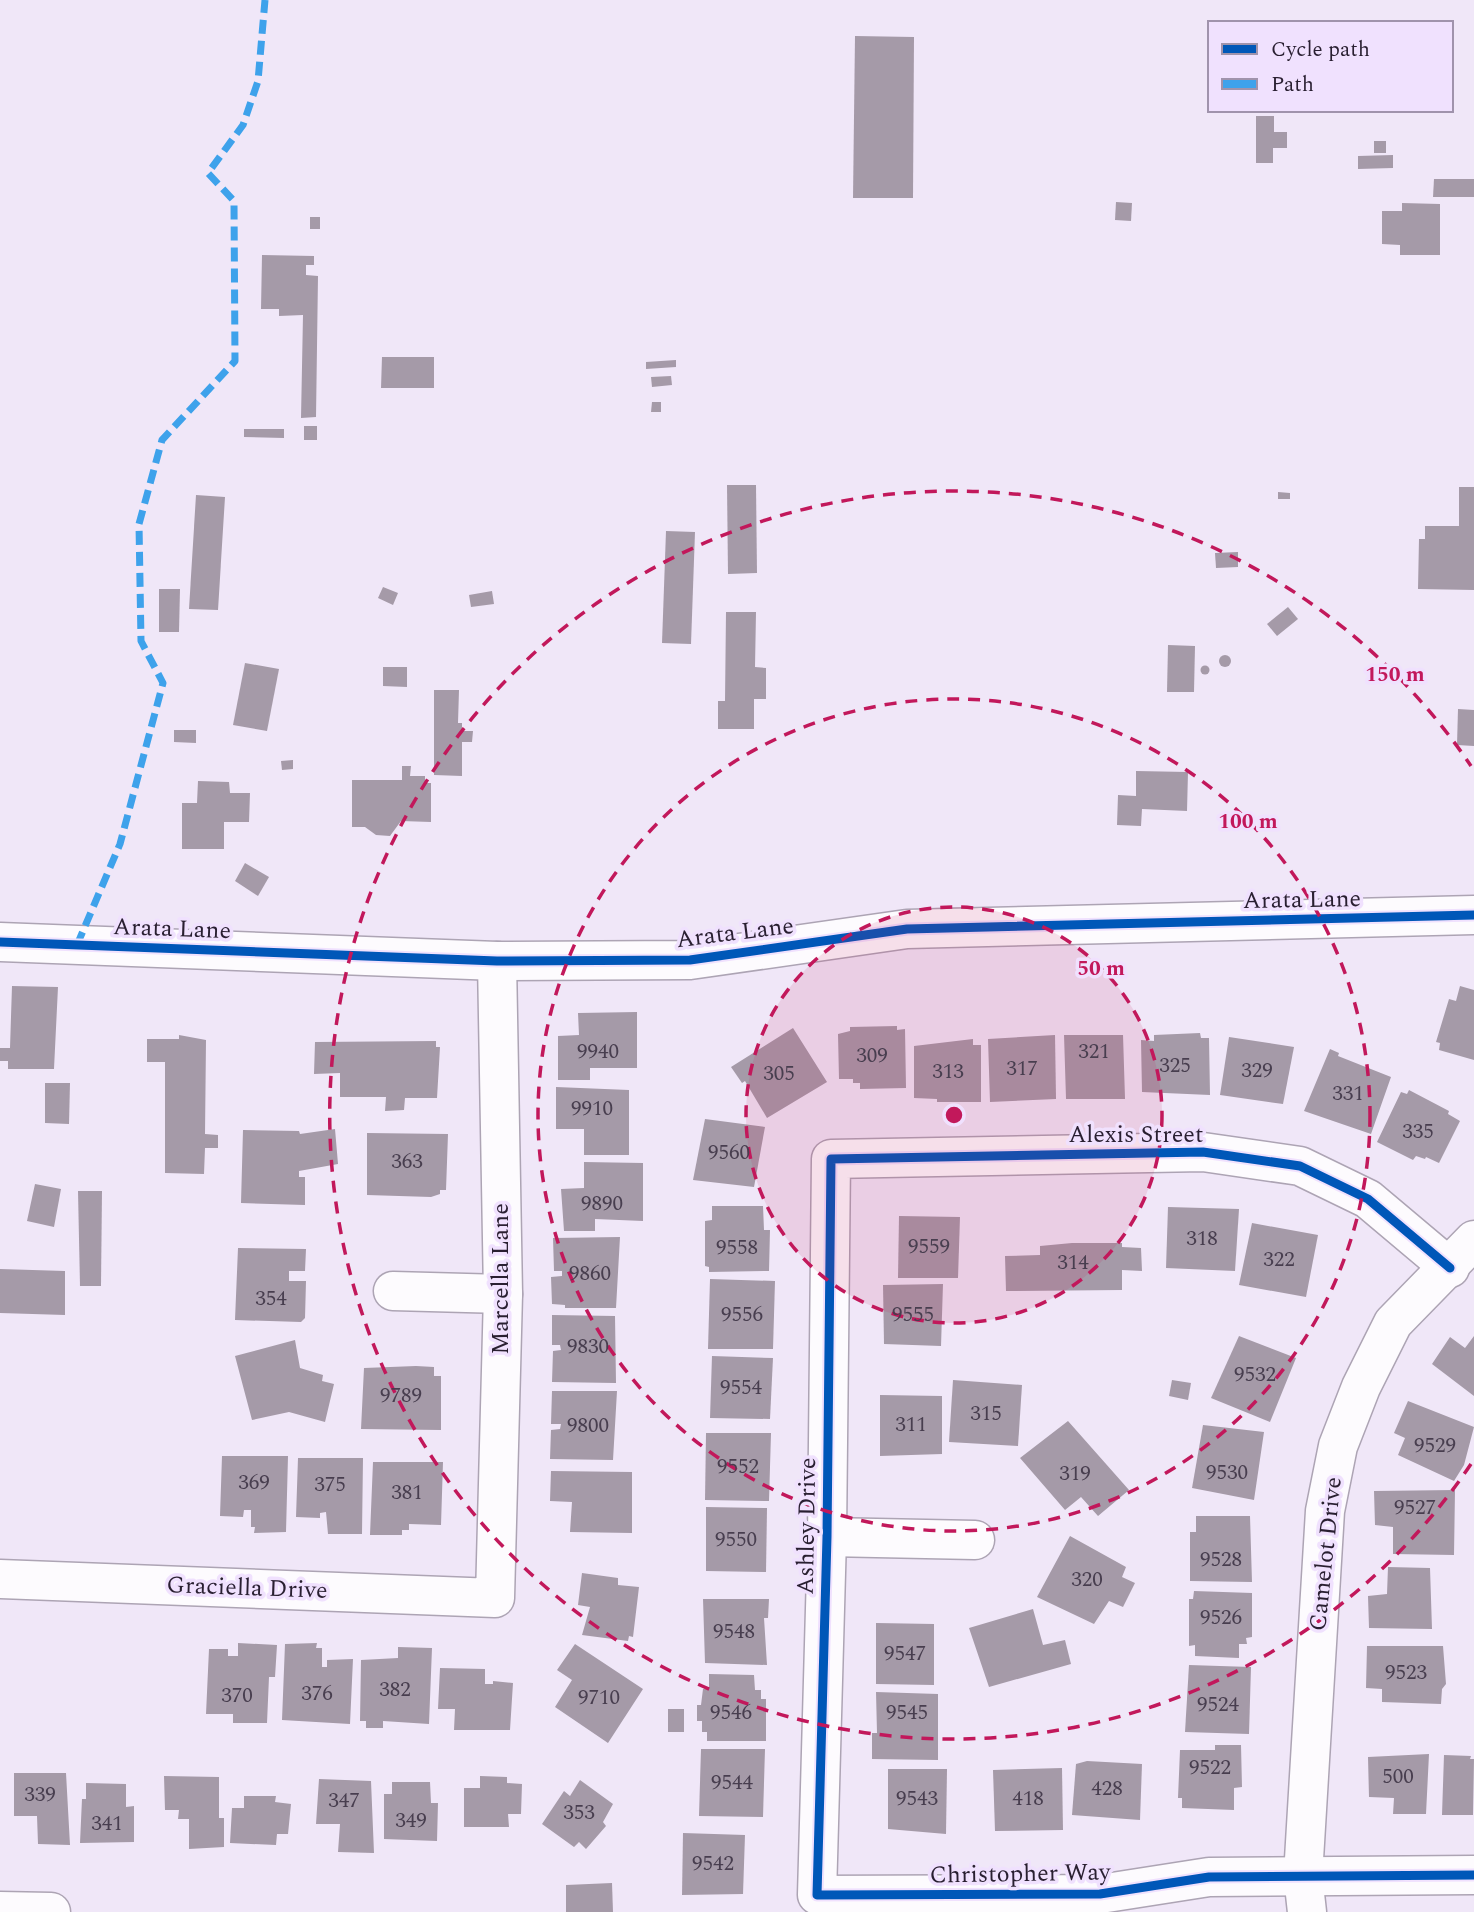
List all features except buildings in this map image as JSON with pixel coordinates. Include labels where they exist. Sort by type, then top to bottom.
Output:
[{"type":"street","name":"Arata Lane","points":[[0,942],[497,961],[690,960],[908,929],[1474,915]]},
{"type":"street","name":"Marcella Lane","points":[[495,1598],[503,1294],[497,961]]},
{"type":"street","name":"Alexis Street","points":[[831,1159],[1203,1152],[1300,1166],[1368,1199],[1462,1254]]},
{"type":"street","name":"Ashley Drive","points":[[817,1895],[827,1537],[831,1159]]},
{"type":"street","name":"Camelot Drive","points":[[1305,1894],[1325,1511],[1338,1446],[1361,1387],[1393,1323],[1462,1254]]},
{"type":"street","points":[[393,1292],[503,1294]]},
{"type":"street","points":[[827,1537],[975,1540]]},
{"type":"street","name":"Graciella Drive","points":[[0,1579],[495,1598]]},
{"type":"street","name":"Christopher Way","points":[[817,1895],[1100,1894],[1209,1877],[1305,1894],[1474,1875]]},
{"type":"street","points":[[4,1911],[51,1912]]},
{"type":"marked path","points":[[77,945],[120,844],[163,683],[141,641],[139,524],[162,440],[235,361],[234,201],[208,173],[243,125],[258,81],[265,0]]},
{"type":"cycle path","points":[[0,942],[497,961],[690,960],[907,929],[1474,915]]},
{"type":"cycle path","points":[[1450,1268],[1368,1199],[1300,1166],[1203,1152],[831,1159],[827,1537],[817,1895],[1100,1894],[1209,1877],[1474,1875]]}]
